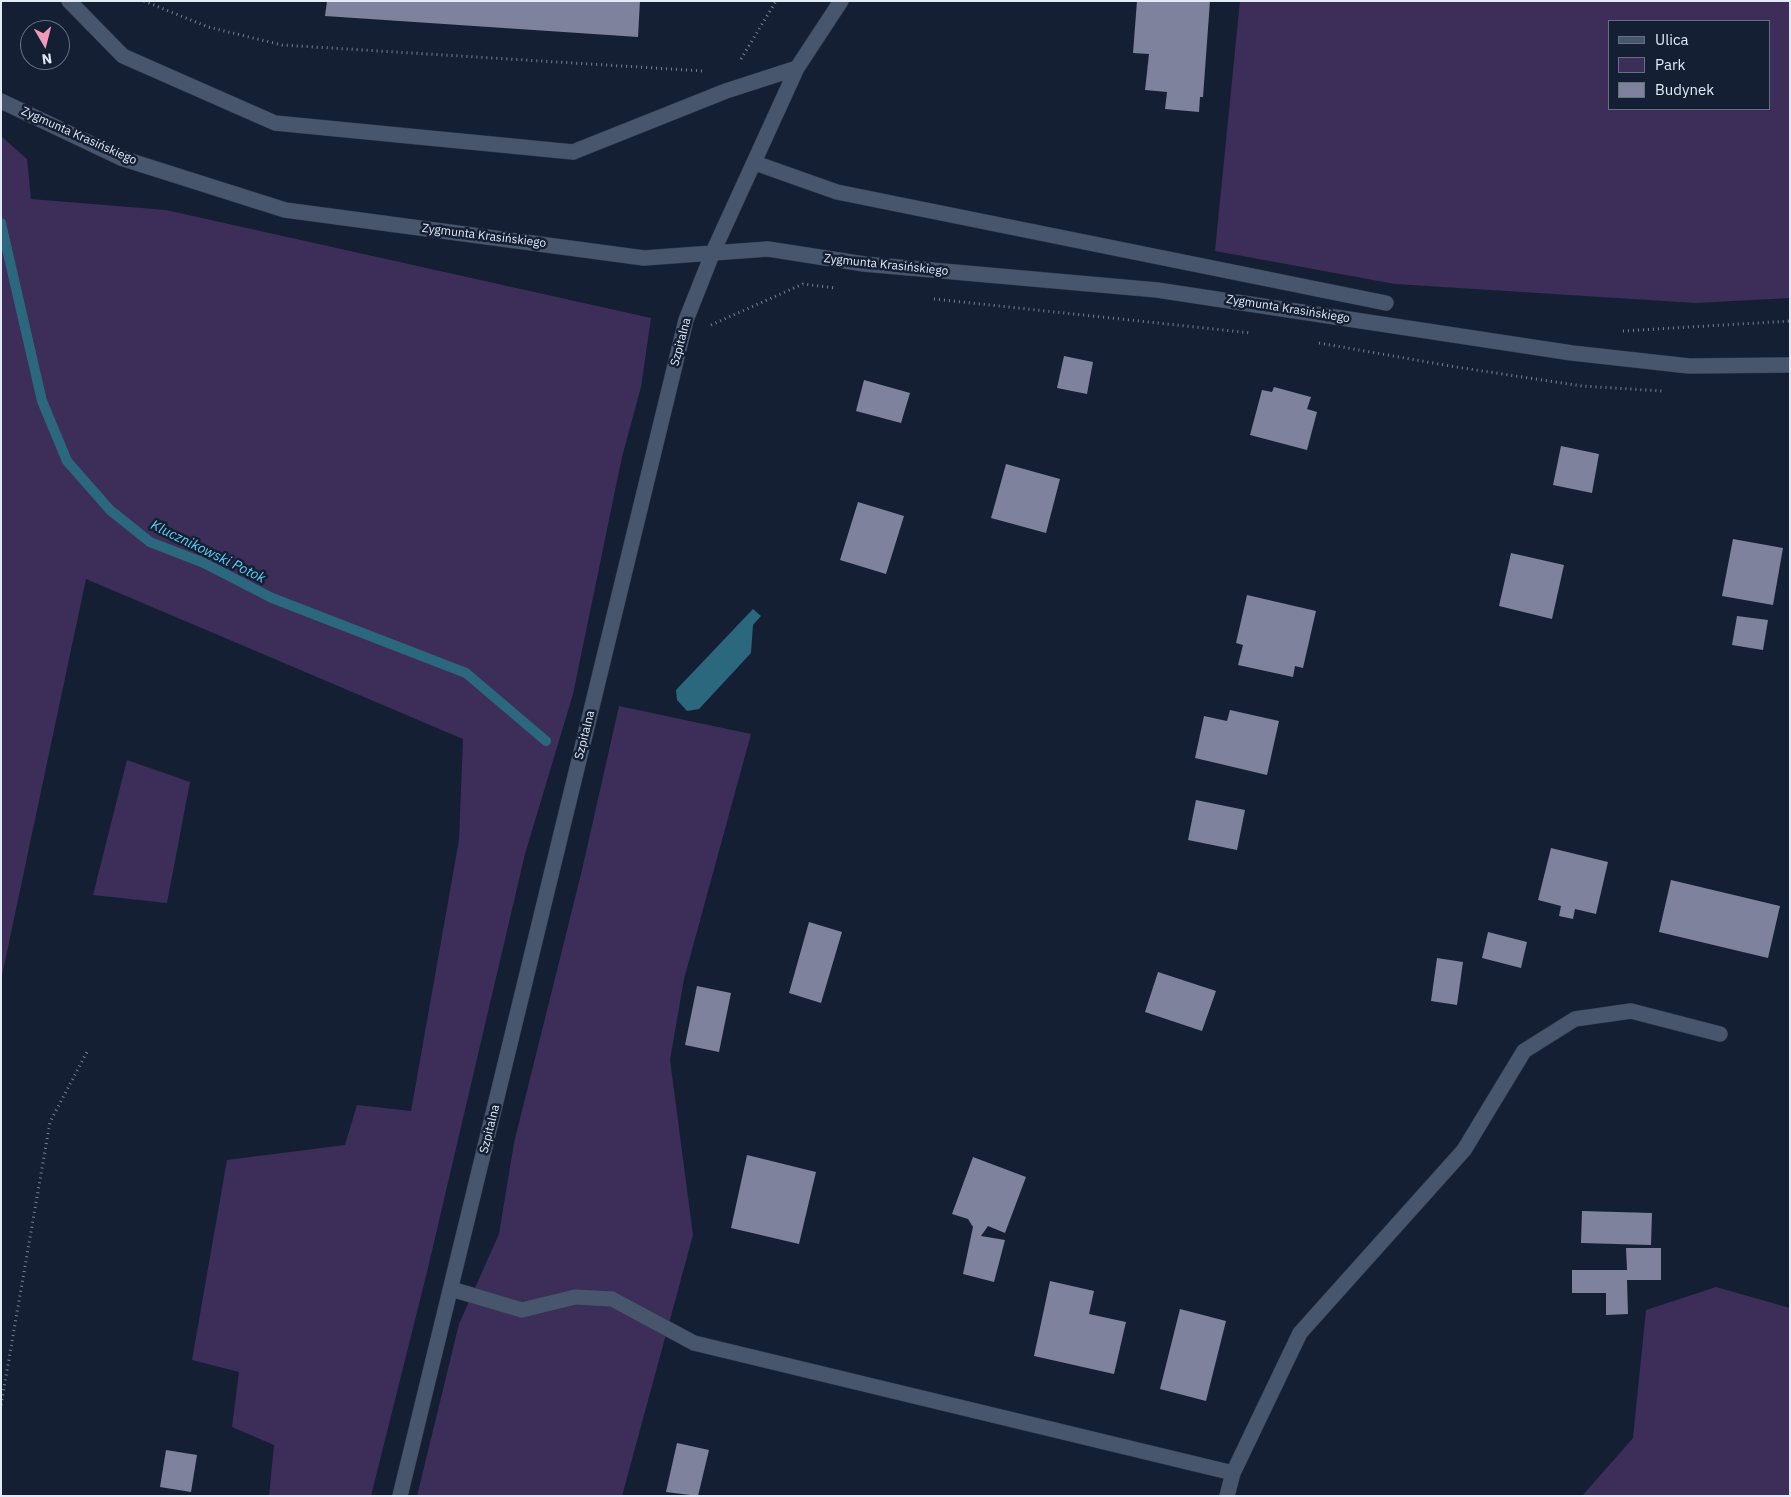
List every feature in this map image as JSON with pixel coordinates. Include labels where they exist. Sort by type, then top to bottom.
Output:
[{"type":"street","points":[[70,1],[123,56],[275,123],[573,152],[726,91],[797,68]]},
{"type":"street","name":"Szpitalna","points":[[400,1496],[686,320],[712,252],[755,163],[797,68],[841,1]]},
{"type":"street","name":"Zygmunta Krasińskiego","points":[[1,101],[121,158],[285,210],[644,258],[768,249],[864,264],[1157,290],[1572,353],[1680,365],[1766,367],[1790,365]]},
{"type":"street","points":[[755,163],[837,192],[1386,304]]},
{"type":"street","points":[[1227,1496],[1233,1473],[1300,1333],[1464,1150],[1524,1051],[1575,1019],[1631,1011],[1720,1034]]},
{"type":"street","points":[[451,1288],[522,1310],[576,1297],[612,1299],[694,1343],[1233,1473]]},
{"type":"path","points":[[144,1],[208,27],[282,45],[712,71]]},
{"type":"path","points":[[737,64],[776,1]]},
{"type":"path","points":[[681,338],[804,284],[841,289]]},
{"type":"path","points":[[928,298],[1257,333]]},
{"type":"path","points":[[1615,331],[1790,321]]},
{"type":"path","points":[[1313,342],[1456,367],[1582,386],[1669,391]]},
{"type":"path","points":[[1,1405],[50,1122],[88,1050]]},
{"type":"green space","points":[[1240,1],[1790,1],[1790,298],[1696,303],[1395,284],[1215,251]]},
{"type":"green space","points":[[1,136],[27,159],[31,199],[166,210],[651,318],[641,387],[622,457],[573,694],[525,854],[427,1272],[371,1496],[269,1496],[274,1445],[232,1427],[239,1372],[192,1360],[227,1160],[345,1145],[357,1105],[411,1111],[459,840],[463,739],[86,579],[1,980]]},
{"type":"green space","points":[[619,706],[751,734],[684,979],[670,1060],[693,1235],[622,1496],[417,1496],[459,1324],[499,1234],[514,1143],[582,870]]},
{"type":"green space","points":[[127,760],[190,782],[167,903],[93,895]]},
{"type":"green space","points":[[1716,1287],[1790,1308],[1790,1496],[1582,1496],[1633,1438],[1646,1310]]},
{"type":"water","points":[[753,609],[761,616],[753,625],[751,653],[699,709],[687,711],[677,700],[676,690]]},
{"type":"building","points":[[327,1],[640,1],[638,37],[325,16]]},
{"type":"building","points":[[1137,1],[1210,1],[1203,97],[1200,97],[1199,112],[1165,109],[1167,92],[1145,90],[1149,54],[1133,53]]},
{"type":"building","points":[[1064,356],[1093,362],[1087,394],[1057,388]]},
{"type":"building","points":[[864,380],[910,393],[901,423],[856,411]]},
{"type":"building","points":[[1274,387],[1311,397],[1307,409],[1317,412],[1307,450],[1250,435],[1262,390],[1272,392]]},
{"type":"building","points":[[1561,446],[1599,454],[1592,493],[1553,485]]},
{"type":"building","points":[[1006,464],[1060,479],[1046,533],[991,518]]},
{"type":"building","points":[[858,502],[904,516],[886,574],[840,560]]},
{"type":"building","points":[[1733,539],[1783,548],[1773,605],[1722,596]]},
{"type":"building","points":[[1511,553],[1564,565],[1552,619],[1499,606]]},
{"type":"building","points":[[1247,595],[1316,611],[1303,668],[1295,666],[1293,677],[1238,665],[1243,645],[1236,643]]},
{"type":"building","points":[[1737,616],[1768,620],[1763,650],[1732,645]]},
{"type":"building","points":[[1230,710],[1279,721],[1267,775],[1195,758],[1204,716],[1227,721]]},
{"type":"building","points":[[1196,800],[1245,810],[1237,850],[1188,840]]},
{"type":"building","points":[[1551,848],[1608,862],[1596,914],[1575,909],[1573,919],[1559,916],[1561,906],[1538,900]]},
{"type":"building","points":[[1671,880],[1780,906],[1768,958],[1659,932]]},
{"type":"building","points":[[809,922],[842,932],[821,1003],[789,993]]},
{"type":"building","points":[[1488,932],[1527,942],[1521,968],[1482,958]]},
{"type":"building","points":[[1437,958],[1463,962],[1457,1005],[1431,1001]]},
{"type":"building","points":[[1158,972],[1216,991],[1202,1031],[1145,1012]]},
{"type":"building","points":[[697,986],[731,993],[719,1052],[685,1045]]},
{"type":"building","points":[[747,1155],[816,1172],[799,1244],[731,1228]]},
{"type":"building","points":[[973,1157],[1026,1177],[1005,1233],[988,1226],[981,1236],[1005,1240],[994,1282],[963,1274],[973,1227],[968,1219],[952,1214]]},
{"type":"building","points":[[1582,1211],[1652,1213],[1651,1245],[1581,1243]]},
{"type":"building","points":[[1626,1248],[1661,1248],[1661,1280],[1627,1280],[1628,1314],[1606,1315],[1606,1293],[1572,1293],[1572,1270],[1627,1270]]},
{"type":"building","points":[[1050,1281],[1094,1291],[1089,1314],[1126,1322],[1114,1374],[1034,1356]]},
{"type":"building","points":[[1180,1309],[1226,1321],[1206,1401],[1160,1389]]},
{"type":"building","points":[[677,1443],[709,1450],[698,1496],[666,1492]]},
{"type":"building","points":[[166,1450],[197,1455],[191,1492],[160,1487]]},
{"type":"waterway","name":"Klucznikowski Potok","points":[[1,223],[42,401],[67,461],[110,510],[150,542],[204,563],[272,598],[466,673],[546,741]]}]
